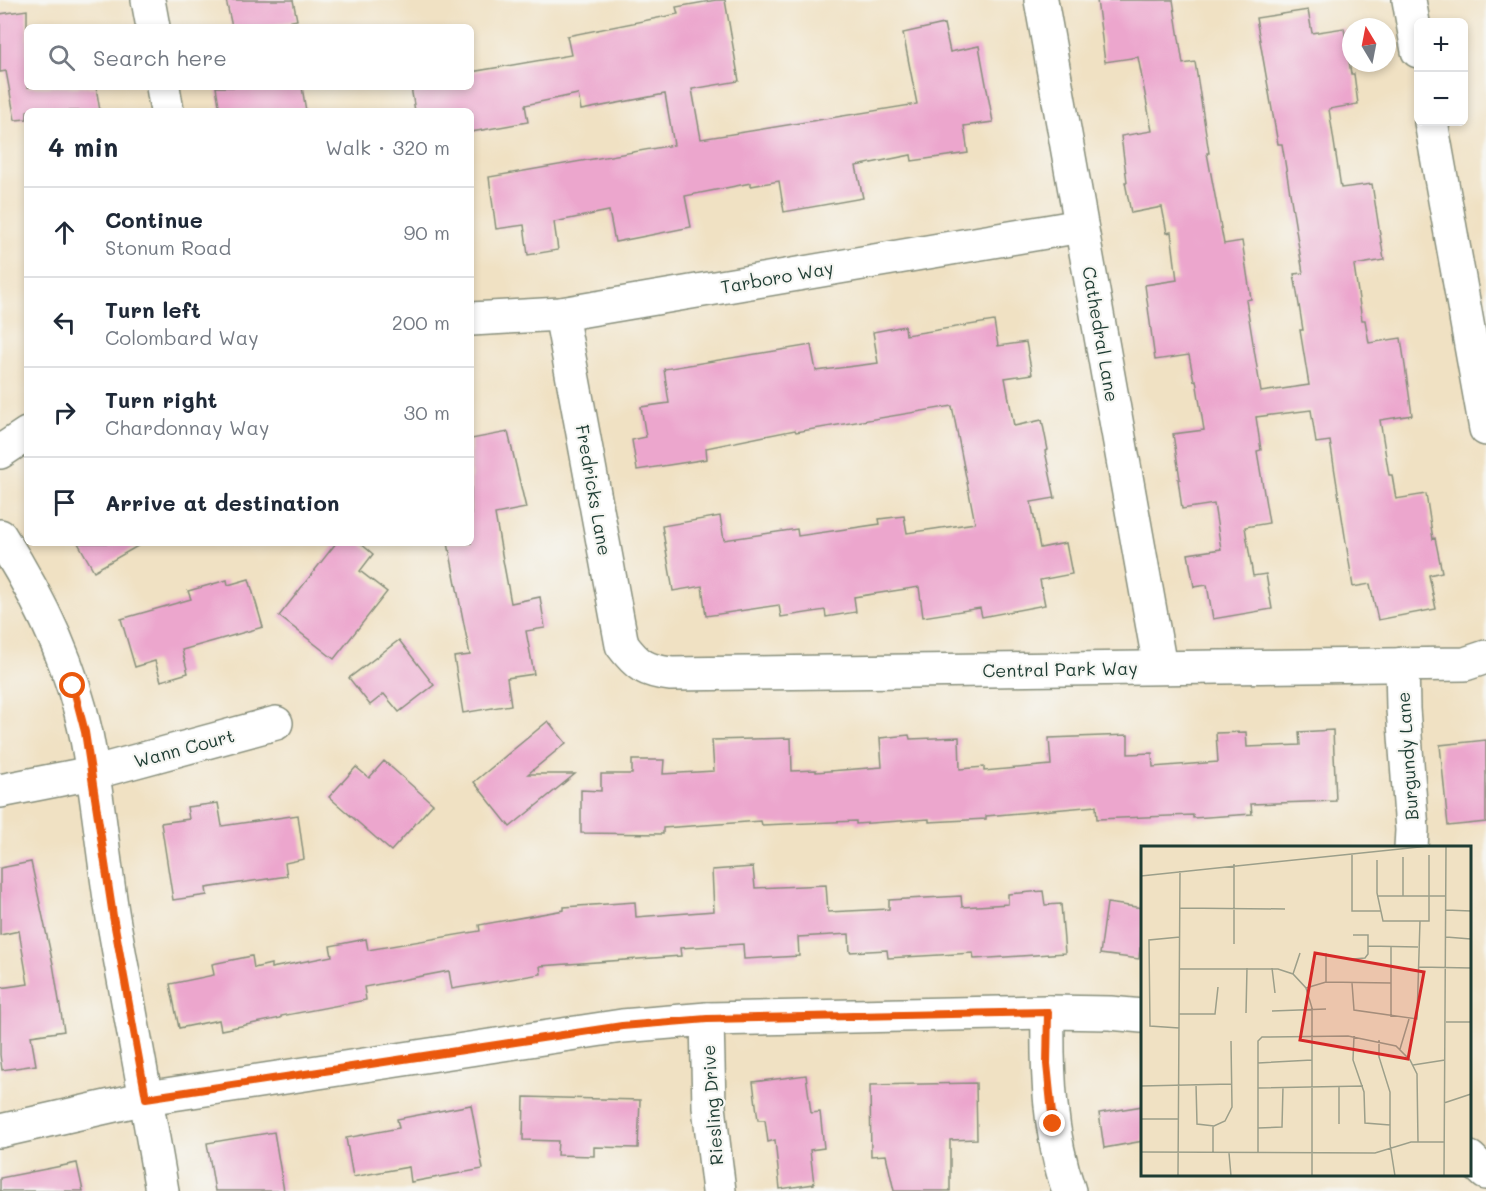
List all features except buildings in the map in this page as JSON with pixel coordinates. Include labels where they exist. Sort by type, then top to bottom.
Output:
[{"type":"street","points":[[148,0],[152,24]]},
{"type":"street","name":"Cathedral Lane","points":[[1041,0],[1160,667]]},
{"type":"street","points":[[1410,0],[1414,23]]},
{"type":"street","points":[[164,90],[166,108]]},
{"type":"street","points":[[1432,126],[1486,429]]},
{"type":"street","name":"Tarboro Way","points":[[474,319],[561,314],[1081,226]]},
{"type":"street","name":"Fredricks Lane","points":[[561,314],[622,645],[636,663]]},
{"type":"street","points":[[0,452],[24,436]]},
{"type":"street","points":[[0,536],[24,572],[54,632],[76,695],[85,732],[113,916],[162,1191]]},
{"type":"street","name":"Central Park Way","points":[[636,663],[654,672],[671,674],[1465,664],[1486,657]]},
{"type":"street","name":"Burgundy Lane","points":[[1402,664],[1411,846]]},
{"type":"street","name":"Wann Court","points":[[0,791],[92,773],[276,723]]},
{"type":"street","points":[[0,1131],[146,1098],[622,1026],[707,1019],[1048,1012],[1110,1012],[1141,1016]]},
{"type":"street","points":[[1048,1012],[1047,1064],[1053,1124],[1069,1191]]},
{"type":"street","name":"Riesling Drive","points":[[707,1019],[709,1107],[719,1191]]},
{"type":"street","points":[[1471,1159],[1486,1173]]},
{"type":"route","points":[[73,686],[85,732],[113,916],[146,1098],[622,1026],[707,1019],[1048,1012],[1047,1064],[1053,1124]]}]
